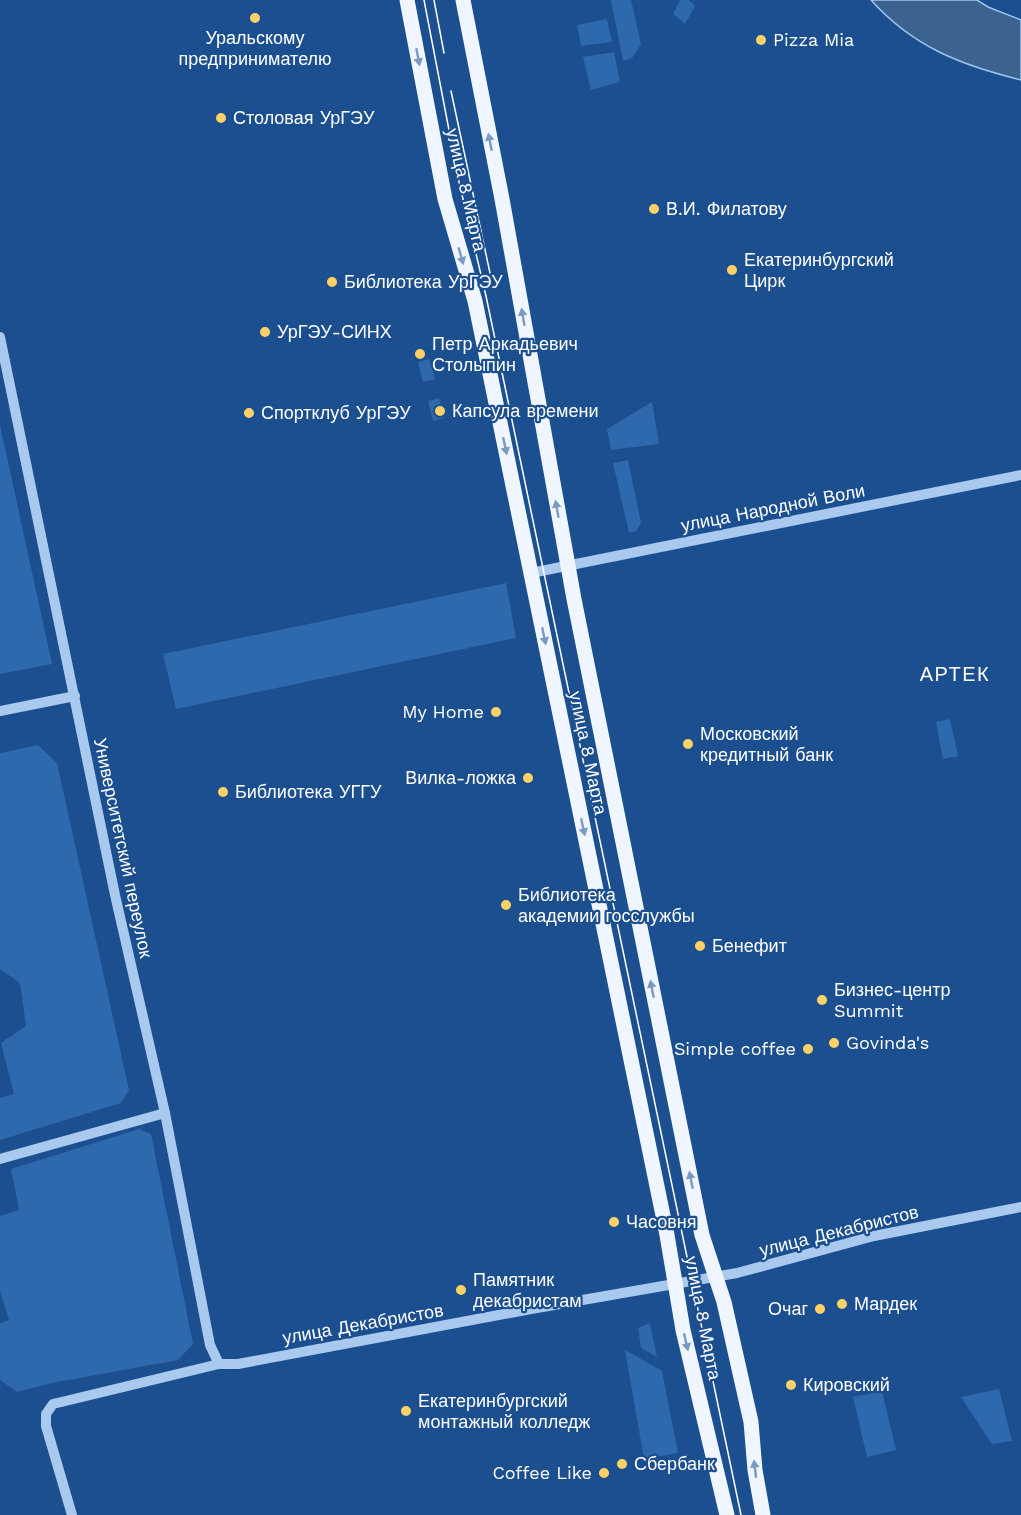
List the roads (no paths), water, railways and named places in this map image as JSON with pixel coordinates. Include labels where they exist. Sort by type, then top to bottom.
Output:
[{"type":"main road","name":"улица 8 Марта","points":[[407,0],[445,199],[475,301],[667,1235],[683,1329],[727,1515]]},
{"type":"main road","name":"улица 8 Марта","points":[[463,0],[504,210],[568,566],[702,1235],[724,1302],[751,1422],[755,1470],[763,1515]]},
{"type":"main road","points":[[470,38],[475,15],[472,0]]},
{"type":"street","name":"Университетский переулок","points":[[0,337],[115,895],[165,1113],[210,1345],[219,1364]]},
{"type":"street","name":"улица Народной Воли","points":[[531,573],[1021,475]]},
{"type":"street","points":[[0,711],[75,696]]},
{"type":"street","points":[[0,1159],[165,1113]]},
{"type":"street","name":"улица Декабристов","points":[[72,1515],[46,1426],[46,1414],[53,1404],[219,1364],[238,1364],[716,1277],[874,1236],[1021,1207]]},
{"type":"tram line","points":[[424,0],[459,182],[486,296],[741,1515]]},
{"type":"tram line","points":[[434,0],[444,53]]},
{"type":"tram line","points":[[451,91],[490,273]]},
{"type":"place","name":"Уральскому предпринимателю","points":[[255,18]]},
{"type":"place","name":"Pizza Mia","points":[[761,40]]},
{"type":"place","name":"Столовая УрГЭУ","points":[[221,118]]},
{"type":"place","name":"В.И. Филатову","points":[[654,209]]},
{"type":"place","name":"Екатеринбургский Цирк","points":[[732,270]]},
{"type":"place","name":"Библиотека УрГЭУ","points":[[332,282]]},
{"type":"place","name":"УрГЭУ-СИНХ","points":[[265,332]]},
{"type":"place","name":"Петр Аркадьевич Столыпин","points":[[420,354]]},
{"type":"place","name":"Капсула времени","points":[[440,411]]},
{"type":"place","name":"Спортклуб УрГЭУ","points":[[249,413]]},
{"type":"place","name":"My Home","points":[[496,712]]},
{"type":"place","name":"Московский кредитный банк","points":[[688,744]]},
{"type":"place","name":"Вилка-ложка","points":[[528,778]]},
{"type":"place","name":"Библиотека УГГУ","points":[[223,792]]},
{"type":"place","name":"Библиотека академии госслужбы","points":[[506,905]]},
{"type":"place","name":"Бенефит","points":[[700,946]]},
{"type":"place","name":"Бизнес-центр Summit","points":[[822,1000]]},
{"type":"place","name":"Govinda's","points":[[834,1043]]},
{"type":"place","name":"Simple coffee","points":[[808,1049]]},
{"type":"place","name":"Часовня","points":[[614,1222]]},
{"type":"place","name":"Памятник декабристам","points":[[461,1290]]},
{"type":"place","name":"Мардек","points":[[842,1304]]},
{"type":"place","name":"Очаг","points":[[820,1309]]},
{"type":"place","name":"Кировский","points":[[791,1385]]},
{"type":"place","name":"Екатеринбургский монтажный колледж","points":[[406,1411]]},
{"type":"place","name":"Сбербанк","points":[[622,1464]]},
{"type":"place","name":"Coffee Like","points":[[604,1473]]},
{"type":"district","name":"АРТЕК","points":[[955,674]]}]
